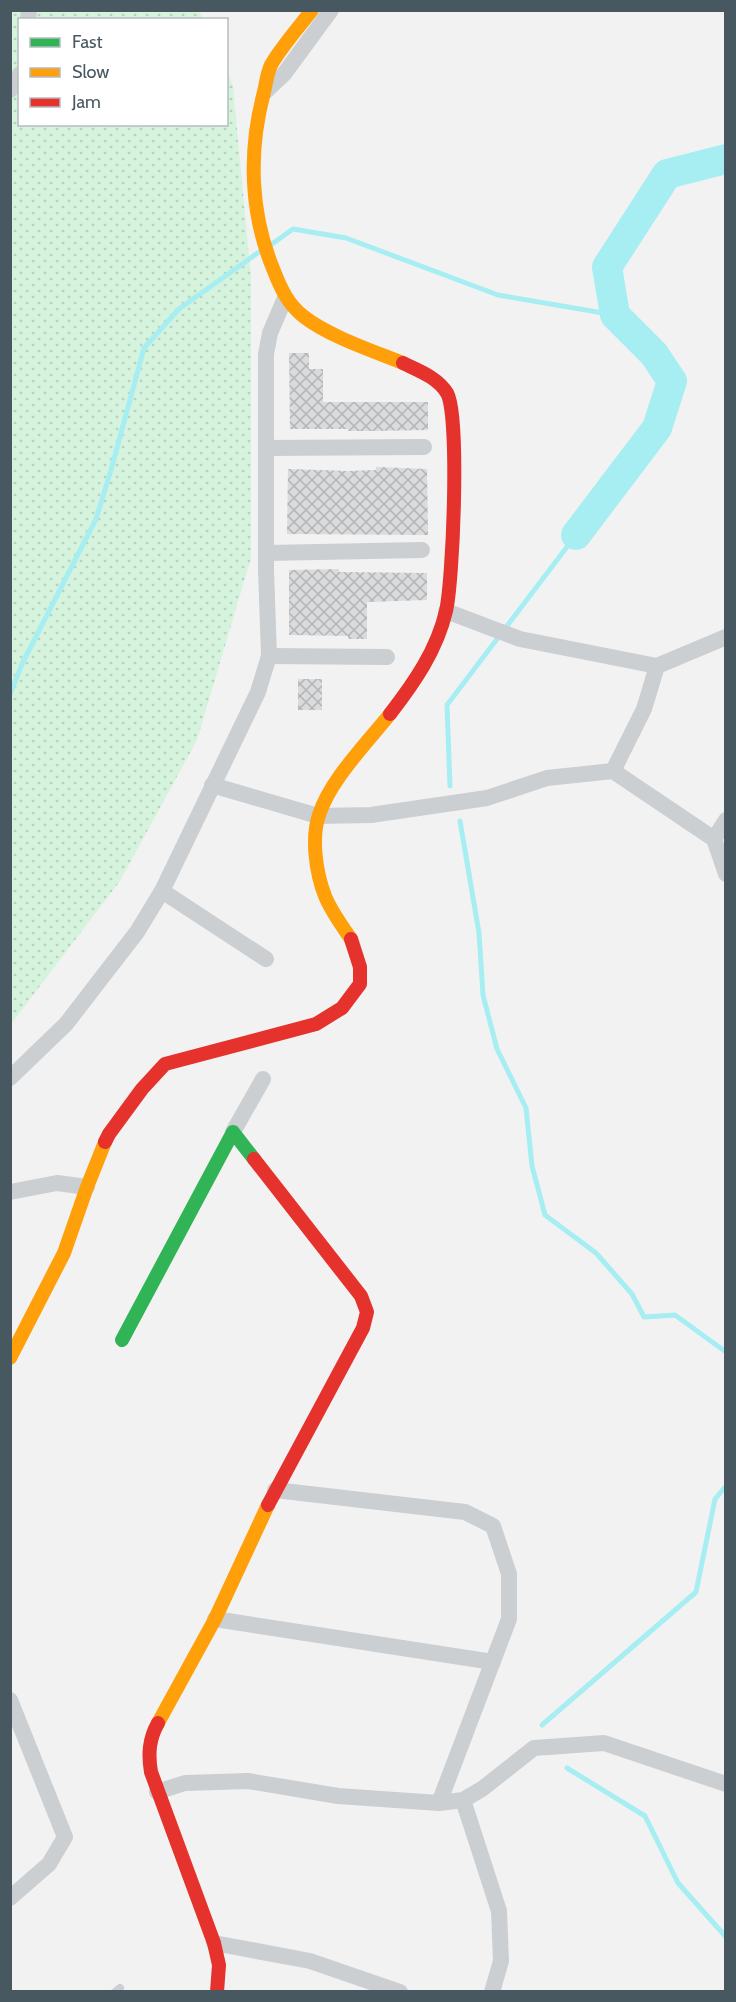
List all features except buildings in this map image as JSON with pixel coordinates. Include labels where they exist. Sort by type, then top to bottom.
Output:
[{"type":"street","points":[[10,1358],[64,1253],[87,1187],[109,1134],[142,1089],[165,1064],[316,1024],[342,1008],[360,984],[360,967],[353,943],[325,897],[318,871],[315,841],[318,816],[330,790],[414,683],[433,648],[446,611],[451,574],[453,441],[452,411],[448,395],[439,382],[425,373],[326,330],[304,317],[285,298],[268,257],[259,227],[253,178],[254,141],[258,114],[271,66],[312,10]]},
{"type":"street","points":[[265,92],[284,74],[331,10]]},
{"type":"street","points":[[10,90],[18,77]]},
{"type":"street","points":[[10,1078],[66,1024],[137,932],[162,891],[258,692],[269,656],[267,354],[270,333],[285,298]]},
{"type":"street","points":[[266,448],[424,447]]},
{"type":"street","points":[[267,553],[422,550]]},
{"type":"street","points":[[446,611],[520,639],[657,666],[726,637]]},
{"type":"street","points":[[269,656],[387,657]]},
{"type":"street","points":[[613,771],[644,709],[657,666]]},
{"type":"street","points":[[212,785],[318,816],[371,815],[487,798],[547,778],[613,771],[714,839],[726,874]]},
{"type":"street","points":[[714,839],[726,820]]},
{"type":"street","points":[[162,891],[266,960]]},
{"type":"street","points":[[122,1340],[263,1079]]},
{"type":"street","points":[[217,1992],[219,1965],[214,1943],[157,1792],[148,1754],[154,1730],[215,1619],[275,1490],[363,1328],[367,1312],[361,1296],[233,1132]]},
{"type":"street","points":[[10,1192],[57,1183],[87,1187]]},
{"type":"street","points":[[275,1490],[465,1512],[493,1526],[509,1574],[509,1618],[439,1803]]},
{"type":"street","points":[[215,1619],[494,1662]]},
{"type":"street","points":[[10,1700],[64,1837],[49,1864],[10,1898]]},
{"type":"street","points":[[157,1792],[185,1784],[248,1780],[338,1796],[439,1803],[463,1800],[482,1789],[534,1748],[604,1743],[726,1784]]},
{"type":"street","points":[[463,1800],[500,1911],[501,1961],[492,1992]]},
{"type":"street","points":[[214,1943],[310,1961],[400,1992]]},
{"type":"green space","points":[[11,11],[199,11],[202,18],[18,18],[18,126],[228,126],[228,74],[233,86],[251,278],[251,558],[197,740],[120,881],[11,1024]]},
{"type":"waterway","points":[[576,535],[657,428],[672,381],[654,354],[615,315],[607,267],[667,174],[726,159]]},
{"type":"waterway","points":[[272,244],[293,229],[346,238],[498,295],[615,315]]},
{"type":"waterway","points":[[10,694],[23,662],[96,519],[144,348],[179,309],[259,252]]},
{"type":"waterway","points":[[450,786],[447,705],[576,535]]},
{"type":"waterway","points":[[460,821],[479,933],[483,995],[497,1049],[526,1108],[532,1166],[545,1215],[596,1253],[632,1294],[644,1317],[675,1315],[726,1352]]},
{"type":"waterway","points":[[542,1725],[696,1592],[715,1499],[726,1486]]},
{"type":"waterway","points":[[567,1768],[645,1816],[678,1883],[726,1937]]},
{"type":"traffic: fast","points":[[122,1340],[233,1132],[254,1159]]},
{"type":"traffic: slow","points":[[312,10],[280,51],[268,75],[255,137],[254,183],[260,227],[279,284],[289,301],[303,316],[338,336],[403,363]]},
{"type":"traffic: slow","points":[[351,939],[325,896],[317,866],[315,834],[324,802],[340,775],[390,714]]},
{"type":"traffic: slow","points":[[10,1358],[64,1253],[105,1142]]},
{"type":"traffic: slow","points":[[158,1723],[215,1619],[268,1505]]},
{"type":"traffic: jam","points":[[390,714],[424,666],[442,625],[449,594],[453,535],[453,433],[447,393],[433,379],[403,363]]},
{"type":"traffic: jam","points":[[105,1142],[142,1089],[165,1064],[316,1024],[342,1008],[360,984],[360,967],[351,939]]},
{"type":"traffic: jam","points":[[254,1159],[361,1296],[367,1312],[363,1328],[268,1505]]},
{"type":"traffic: jam","points":[[158,1723],[150,1747],[151,1772],[214,1943],[219,1965],[217,1992]]}]
